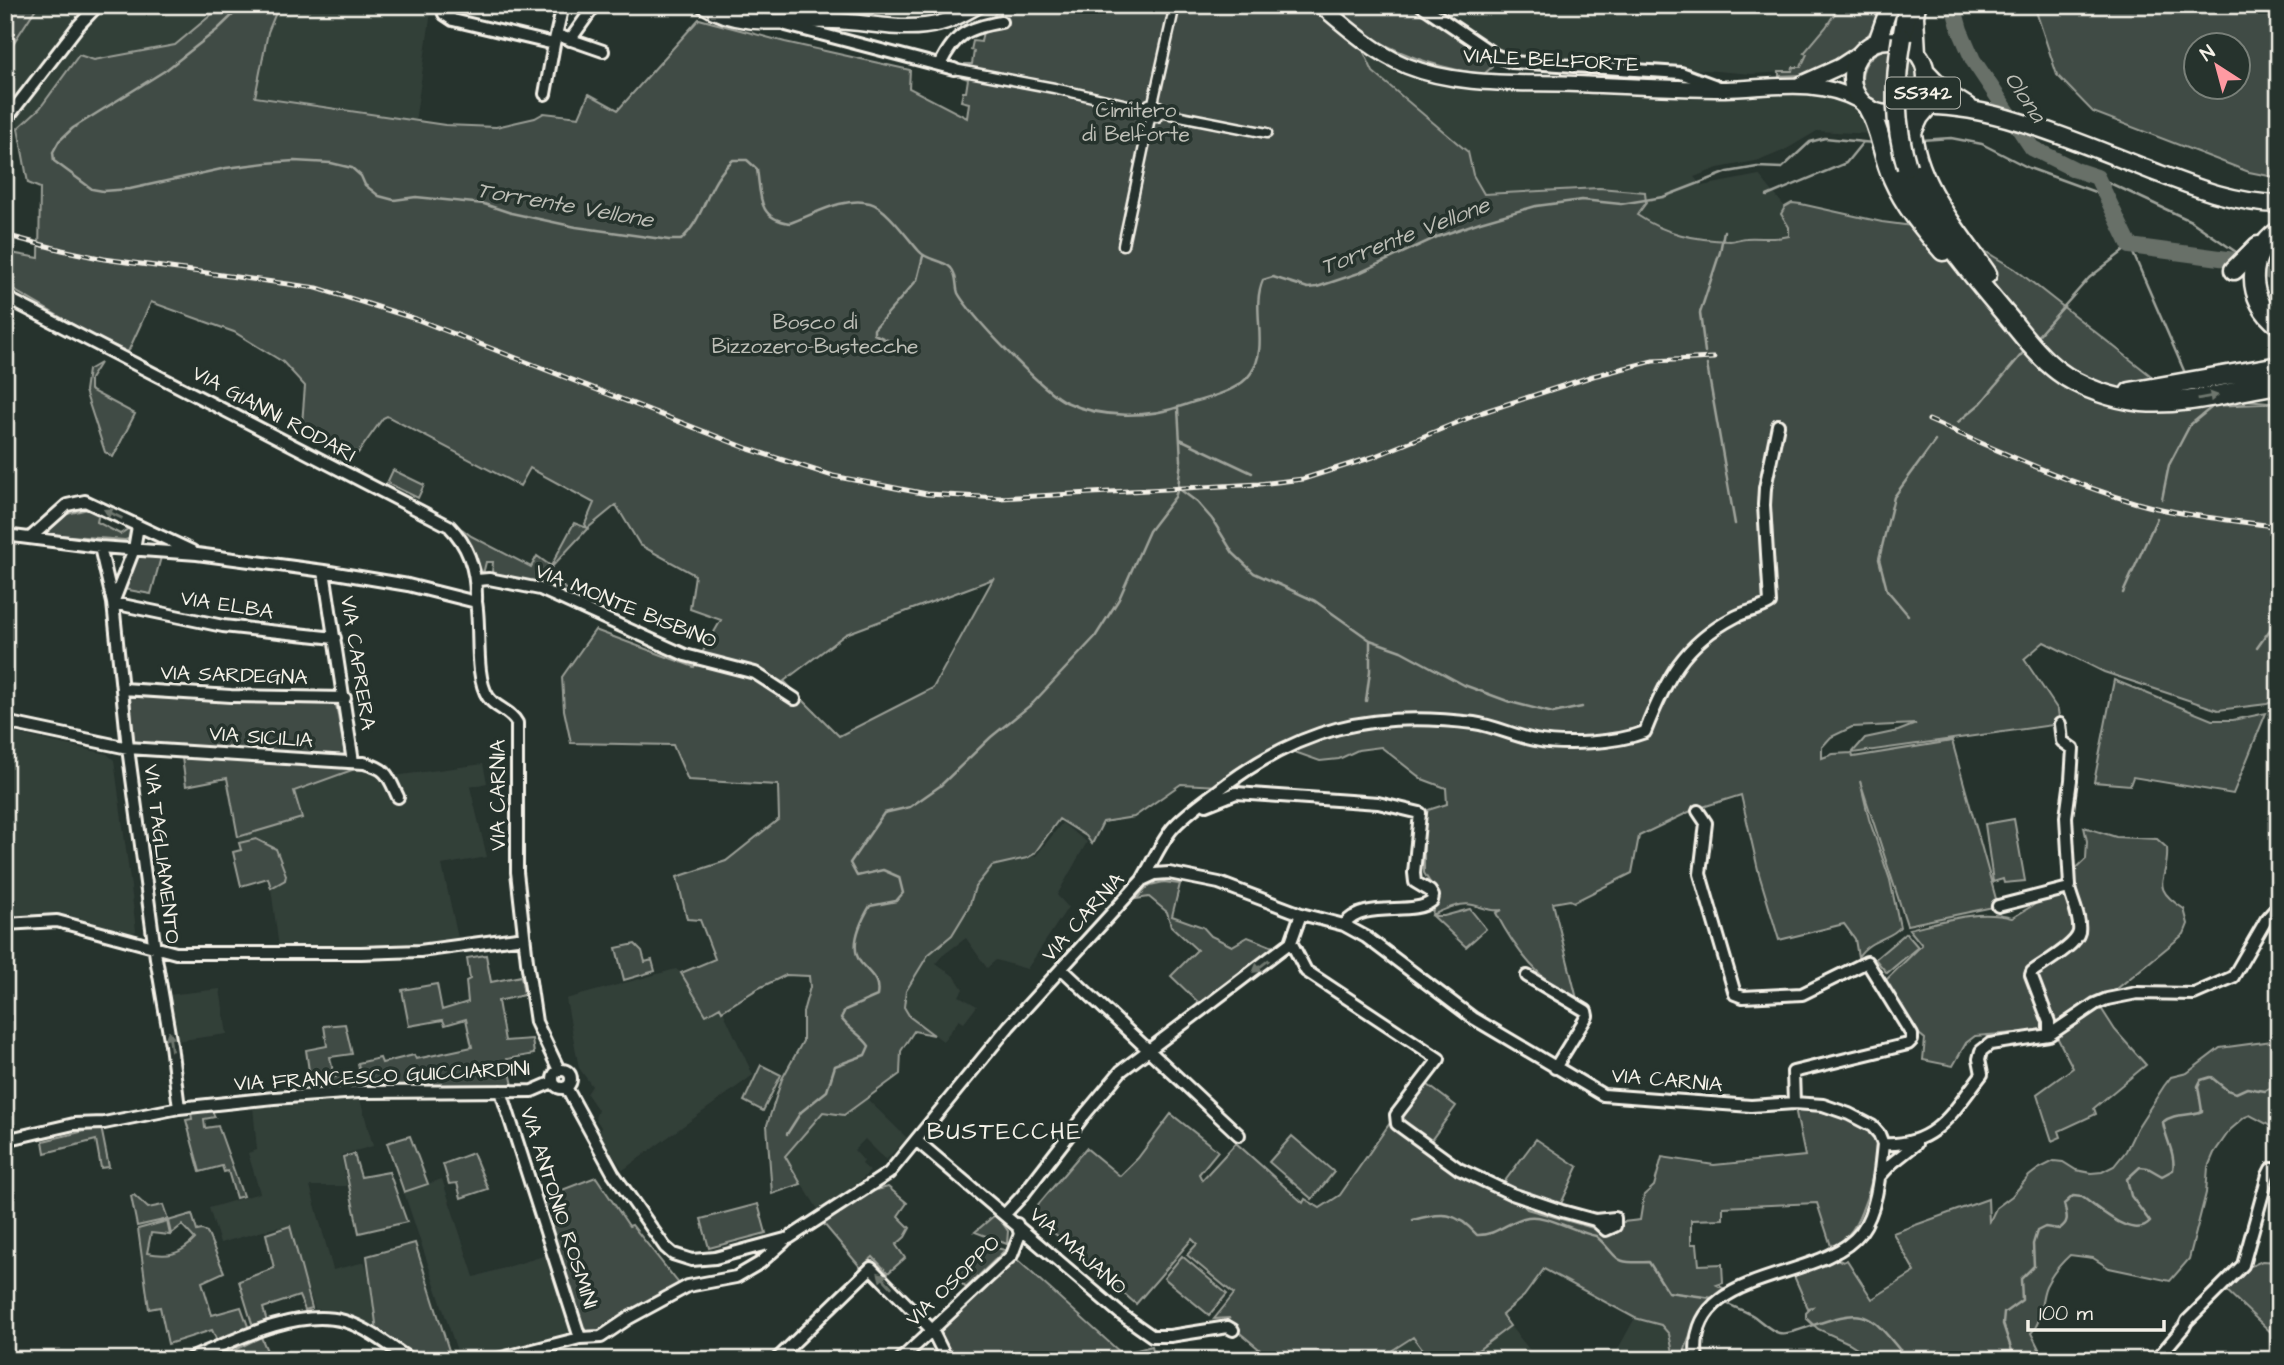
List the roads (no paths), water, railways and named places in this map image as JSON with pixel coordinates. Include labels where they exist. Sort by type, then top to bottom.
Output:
[{"type":"highway","points":[[1913,9],[1895,74],[1897,127],[1906,167],[1919,198],[1954,249],[2018,329]]},
{"type":"highway","points":[[1864,104],[1876,122],[1893,179],[1924,228],[1975,291],[2018,329],[2058,371],[2078,383],[2102,392],[2140,401],[2183,401],[2277,373]]},
{"type":"highway","points":[[1918,106],[1911,135],[1925,181],[2002,296],[2018,329]]},
{"type":"highway","points":[[2234,270],[2255,247],[2275,233]]},
{"type":"highway","points":[[2275,233],[2258,255],[2253,280],[2260,306],[2276,329]]},
{"type":"highway","points":[[2102,392],[2132,393],[2277,373]]},
{"type":"main road","points":[[703,5],[710,10],[735,17],[773,21],[836,21],[892,28],[927,26],[959,17],[979,5]]},
{"type":"main road","name":"VIALE BELFORTE","points":[[1320,5],[1357,37],[1381,51],[1408,66],[1440,74],[1486,82],[1725,89],[1799,85],[1830,88],[1864,104]]},
{"type":"main road","points":[[1862,52],[1877,42],[1890,5]]},
{"type":"main road","points":[[1913,9],[1917,53]]},
{"type":"main road","name":"SS342","points":[[1862,52],[1855,61],[1852,76],[1853,88],[1864,104],[1878,113],[1889,114],[1901,113],[1918,106],[1925,88],[1926,71],[1917,53],[1898,41],[1877,42]]},
{"type":"main road","name":"VIALE BELFORTE","points":[[1799,85],[1839,67],[1862,52]]},
{"type":"main road","points":[[1926,71],[1947,93],[1980,113]]},
{"type":"main road","points":[[1918,106],[1980,113]]},
{"type":"main road","name":"SS342","points":[[1980,113],[2041,129],[2208,192],[2238,200],[2279,204]]},
{"type":"street","points":[[5,121],[78,26],[98,5]]},
{"type":"street","points":[[545,94],[563,5]]},
{"type":"street","points":[[570,40],[595,5]]},
{"type":"street","points":[[1153,103],[1175,5]]},
{"type":"street","points":[[1421,5],[1495,55],[1512,62],[1681,73],[1725,89]]},
{"type":"street","points":[[444,14],[453,20],[555,40],[570,40],[603,51]]},
{"type":"street","points":[[773,21],[954,69],[1145,109]]},
{"type":"street","points":[[940,65],[948,48],[974,27],[1002,22]]},
{"type":"street","points":[[1145,109],[1153,103]]},
{"type":"street","points":[[1150,118],[1157,117],[1160,112],[1159,106],[1153,103]]},
{"type":"street","points":[[1145,109],[1150,118]]},
{"type":"street","points":[[1160,112],[1267,133]]},
{"type":"street","points":[[1123,245],[1150,118]]},
{"type":"street","name":"VIA GIANNI RODARI","points":[[5,297],[449,526],[461,537],[477,580],[476,602]]},
{"type":"street","points":[[1142,880],[1172,829],[1254,763],[1280,748],[1354,723],[1394,718],[1474,723],[1535,740],[1563,742],[1617,740],[1645,732],[1678,663],[1692,646],[1739,614],[1770,603],[1764,496],[1778,425]]},
{"type":"street","points":[[30,538],[66,505],[80,501],[197,554]]},
{"type":"street","points":[[134,550],[138,526]]},
{"type":"street","points":[[5,535],[100,547],[197,554],[324,571],[408,585],[476,602]]},
{"type":"street","name":"VIA TAGLIAMENTO","points":[[100,547],[113,603],[128,748],[179,1108]]},
{"type":"street","name":"VIA TAGLIAMENTO","points":[[113,603],[134,550]]},
{"type":"street","name":"VIA CAPRERA","points":[[324,571],[353,762]]},
{"type":"street","name":"VIA MONTE BISBINO","points":[[477,580],[489,579],[540,589],[685,655],[755,673],[795,699]]},
{"type":"street","name":"VIA CARNIA","points":[[476,602],[480,672],[484,689],[489,699],[509,713],[517,723],[517,872],[524,937],[536,1022],[559,1070]]},
{"type":"street","name":"VIA ELBA","points":[[113,603],[223,626],[335,638]]},
{"type":"street","name":"VIA SARDEGNA","points":[[123,690],[231,696],[345,698]]},
{"type":"street","name":"VIA SICILIA","points":[[5,722],[128,748],[353,762],[382,768],[398,797]]},
{"type":"street","points":[[2049,1035],[2049,1022],[2031,975],[2071,944],[2076,937],[2078,922],[2069,888],[2071,882],[2066,817],[2073,748],[2062,741],[2060,724]]},
{"type":"street","points":[[1193,810],[1237,793],[1378,803],[1420,813],[1415,883],[1430,891],[1432,901],[1423,906],[1370,912],[1349,919],[1344,925]]},
{"type":"street","points":[[1698,811],[1706,823],[1700,874],[1735,995],[1744,997],[1801,994],[1867,962],[1912,1035],[1912,1041],[1908,1044],[1793,1072],[1794,1103]]},
{"type":"street","name":"VIA CARNIA","points":[[566,1087],[613,1173],[665,1247],[673,1254],[692,1260],[715,1258],[789,1238],[889,1172],[1009,1026],[1142,880],[1155,874],[1169,873],[1208,881],[1301,914],[1344,925],[1376,944],[1473,1018],[1603,1095],[1751,1106],[1794,1103],[1823,1105],[1872,1126],[1883,1144]]},
{"type":"street","points":[[1998,906],[2069,888]]},
{"type":"street","points":[[1879,1177],[1949,1116],[1982,1074],[1979,1059],[1981,1051],[1990,1044],[2049,1035],[2107,999],[2137,993],[2194,995],[2233,977],[2266,920],[2279,905]]},
{"type":"street","points":[[1005,1214],[1121,1071],[1291,942],[1301,914]]},
{"type":"street","points":[[5,925],[57,921],[176,953],[361,953],[420,950],[524,937]]},
{"type":"street","points":[[1291,942],[1306,971],[1437,1056],[1437,1062],[1396,1115],[1397,1124],[1459,1169],[1512,1194],[1595,1220]]},
{"type":"street","points":[[1062,969],[1239,1135]]},
{"type":"street","points":[[1527,975],[1586,1012],[1587,1016],[1555,1069]]},
{"type":"street","points":[[559,1070],[570,1074],[570,1083],[566,1087],[557,1087],[553,1082],[553,1074],[559,1070]]},
{"type":"street","name":"VIA FRANCESCO GUICCIARDINI","points":[[5,1140],[74,1124],[110,1123],[179,1108],[359,1092],[532,1091],[553,1082]]},
{"type":"street","name":"VIA ANTONIO ROSMINI","points":[[501,1091],[580,1338]]},
{"type":"street","points":[[1698,1360],[1698,1330],[1704,1318],[1722,1299],[1761,1279],[1836,1253],[1861,1232],[1870,1214],[1883,1144],[1909,1144],[1924,1138]]},
{"type":"street","name":"VIA MAJANO","points":[[917,1140],[1122,1315],[1152,1336],[1170,1336],[1228,1327],[1233,1331]]},
{"type":"street","points":[[2156,1360],[2187,1321],[2243,1265],[2268,1175],[2272,1169],[2279,1169]]},
{"type":"street","name":"VIA OSOPPO","points":[[900,1360],[1012,1255],[1020,1234],[1017,1224]]},
{"type":"street","points":[[494,1360],[580,1338],[601,1337],[629,1318],[688,1286],[736,1277],[760,1263],[789,1238]]},
{"type":"street","points":[[776,1360],[871,1268],[932,1330],[947,1360]]},
{"type":"street","points":[[188,1360],[264,1330],[308,1318],[329,1318],[357,1326],[410,1360]]},
{"type":"waterway","name":"Torrente Vellone","points":[[243,5],[217,30],[166,70],[73,128],[59,141],[53,152],[54,161],[92,189],[103,191],[130,189],[226,168],[266,163],[331,163],[352,168],[361,176],[365,185],[379,196],[394,200],[416,197],[484,204],[511,213],[576,227],[681,240],[690,230],[724,170],[733,160],[747,160],[757,169],[760,196],[766,211],[779,221],[790,223],[850,202],[870,203],[883,210],[922,254],[951,268],[955,274],[958,293],[966,305],[1030,374],[1066,402],[1080,408],[1110,414],[1141,414],[1171,409],[1221,394],[1246,380],[1259,351],[1258,303],[1263,280],[1273,277],[1308,288],[1317,287],[1359,273],[1437,237],[1536,206],[1582,200],[1621,204],[1663,197],[1728,172],[1757,167],[1782,168],[1810,142],[1825,138],[1873,143]]},
{"type":"waterway","name":"Olona","points":[[1953,5],[1973,60],[2032,148],[2076,170],[2097,177],[2130,246],[2250,262],[2279,276]]},
{"type":"waterway","points":[[1921,140],[1951,138],[1982,144],[2029,168],[2106,196]]},
{"type":"waterway","points":[[1767,196],[1846,163],[1863,142]]},
{"type":"waterway","points":[[2097,177],[2191,221],[2239,254]]},
{"type":"waterway","points":[[1705,352],[1700,313],[1724,231]]},
{"type":"waterway","points":[[2035,339],[2089,278],[2130,246],[2185,373]]},
{"type":"waterway","points":[[900,346],[874,334],[874,329],[917,280],[923,256]]},
{"type":"waterway","points":[[1958,422],[1981,403],[2026,349]]},
{"type":"waterway","points":[[1707,365],[1735,524]]},
{"type":"waterway","points":[[2205,406],[2279,403]]},
{"type":"waterway","points":[[2162,499],[2169,465],[2190,425],[2212,407]]},
{"type":"waterway","points":[[1178,408],[1181,460],[1178,488],[1197,502],[1212,519],[1233,553],[1254,573],[1315,601],[1370,640],[1401,651],[1464,685],[1510,702],[1553,713],[1582,707]]},
{"type":"waterway","points":[[1180,439],[1252,473]]},
{"type":"waterway","points":[[1908,615],[1887,590],[1879,559],[1894,497],[1935,441]]},
{"type":"waterway","points":[[787,1134],[801,1112],[827,1091],[835,1066],[865,1055],[869,1046],[841,1018],[845,1010],[877,996],[876,981],[857,956],[857,934],[870,906],[896,901],[903,893],[899,877],[883,870],[857,876],[850,863],[884,813],[910,807],[940,786],[991,737],[1033,703],[1095,637],[1119,599],[1149,531],[1175,497],[1178,488]]},
{"type":"waterway","points":[[2123,593],[2157,518]]},
{"type":"waterway","points":[[2257,648],[2279,617]]},
{"type":"waterway","points":[[1366,701],[1370,640]]},
{"type":"waterway","points":[[2015,1360],[2003,1324],[2004,1313],[2022,1300],[2021,1279],[2034,1266],[2033,1244],[2037,1231],[2045,1227],[2059,1229],[2065,1224],[2067,1218],[2064,1204],[2073,1196],[2082,1197],[2125,1225],[2143,1227],[2150,1222],[2131,1196],[2127,1179],[2140,1167],[2148,1168],[2162,1176],[2173,1170],[2173,1158],[2163,1122],[2172,1117],[2202,1111],[2198,1086],[2201,1080],[2211,1077],[2227,1090],[2236,1093],[2247,1088],[2265,1091],[2279,1083]]},
{"type":"waterway","points":[[1413,1220],[1448,1216],[1462,1221],[1477,1235],[1484,1235],[1521,1219],[1543,1218],[1596,1236],[1621,1260],[1649,1262],[1668,1292],[1712,1298]]},
{"type":"waterway","points":[[1728,1304],[1782,1333],[1842,1317],[1865,1317],[1874,1322],[1908,1360]]},
{"type":"railway","points":[[5,235],[104,259],[317,288],[416,319],[749,449],[833,476],[927,494],[1000,498],[1259,484],[1303,479],[1373,457],[1483,412],[1593,376],[1653,361],[1714,358]]},
{"type":"railway","points":[[1929,420],[2110,495],[2190,514],[2279,527]]},
{"type":"district","name":"BUSTECCHE","points":[[1005,1132]]},
{"type":"park label","name":"Cimitero di Belforte","points":[[1136,122]]},
{"type":"park label","name":"Bosco di Bizzozero-Bustecche","points":[[815,334]]}]
